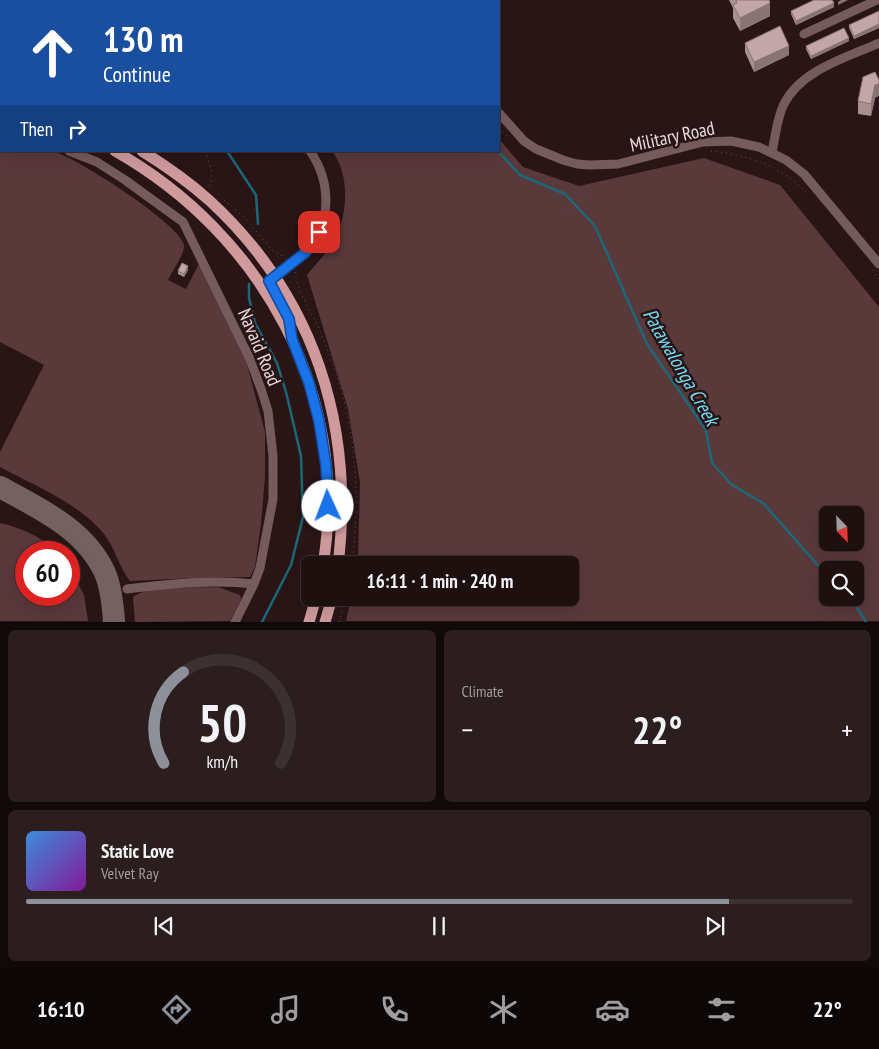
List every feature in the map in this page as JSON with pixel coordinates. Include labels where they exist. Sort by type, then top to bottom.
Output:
[{"type":"main road","points":[[117,152],[162,181],[221,233],[261,284],[292,339],[309,383],[322,438],[328,506],[324,556]]},
{"type":"main road","points":[[144,152],[169,168],[210,201],[247,239],[274,276],[300,319],[325,382],[336,428],[342,468],[343,507],[339,556]]},
{"type":"main road","points":[[274,276],[269,281],[289,319],[292,339]]},
{"type":"main road","points":[[309,622],[314,606]]},
{"type":"main road","points":[[325,622],[330,606]]},
{"type":"street","points":[[804,34],[877,0]]},
{"type":"street","points":[[772,153],[784,106],[794,88],[808,75],[879,43]]},
{"type":"street","name":"Military Road","points":[[500,114],[524,141],[536,149],[578,164],[618,164],[703,142],[717,141],[759,147],[786,160],[804,174],[875,267]]},
{"type":"street","name":"Navaid Road","points":[[71,152],[96,162],[125,180],[183,222],[249,357],[268,411],[274,456],[271,508],[264,551],[254,584],[235,622]]},
{"type":"street","points":[[274,276],[306,252],[323,222],[326,191],[322,175],[310,152]]},
{"type":"street","points":[[127,589],[171,584],[232,581],[254,584]]},
{"type":"path","points":[[500,129],[513,142]]},
{"type":"path","points":[[706,151],[737,154],[764,162],[794,180],[810,196]]},
{"type":"path","points":[[206,152],[212,175],[212,182],[208,187]]},
{"type":"path","points":[[567,212],[587,196]]},
{"type":"path","points":[[875,267],[879,279]]},
{"type":"path","points":[[339,622],[343,606]]},
{"type":"shaded area","points":[[500,140],[523,167],[579,186],[704,158],[780,185],[879,307],[879,621],[346,621],[349,606],[579,606],[579,556],[358,556],[360,482],[348,409],[307,275],[332,244],[337,234],[344,210],[345,185],[342,172],[333,152],[500,152]]},
{"type":"shaded area","points":[[0,152],[55,152],[67,157],[127,193],[166,223],[184,245],[180,258],[168,280],[186,289],[199,264],[245,357],[265,432],[265,477],[261,524],[255,567],[250,577],[130,581],[108,539],[94,523],[70,504],[0,467],[0,452],[44,365],[0,342]]},
{"type":"shaded area","points":[[0,523],[16,527],[44,541],[15,541],[15,606],[80,606],[80,587],[84,595],[88,621],[0,621]]},
{"type":"shaded area","points":[[218,587],[240,595],[241,599],[230,621],[135,622],[133,597],[141,593],[161,588]]},
{"type":"building","points":[[736,0],[769,0],[770,3],[740,18],[733,5],[737,3]]},
{"type":"building","points":[[814,0],[832,0],[834,3],[796,21],[791,11]]},
{"type":"building","points":[[879,11],[879,24],[854,36],[849,25]]},
{"type":"building","points":[[780,26],[789,46],[754,62],[745,43]]},
{"type":"building","points":[[844,28],[849,38],[811,56],[806,46]]},
{"type":"building","points":[[875,72],[879,84],[875,85],[871,104],[858,101],[863,77]]},
{"type":"building","points":[[182,263],[188,266],[184,274],[178,271]]},
{"type":"waterway","points":[[228,152],[256,195],[258,224]]},
{"type":"waterway","name":"Patawalonga Creek","points":[[499,152],[520,175],[565,194],[595,226],[647,344],[706,430],[712,463],[732,485],[763,503],[819,566]]},
{"type":"waterway","points":[[249,284],[249,298],[255,323],[277,363],[301,456],[303,517],[291,565],[262,622]]},
{"type":"waterway","name":"Patawalonga Creek","points":[[856,606],[866,622]]},
{"type":"taxiway","points":[[0,487],[46,512],[74,532],[86,544],[107,578],[114,622]]},
{"type":"route","points":[[319,232],[306,252],[269,281],[289,319],[292,339],[309,383],[319,421],[326,466],[328,506]]}]
